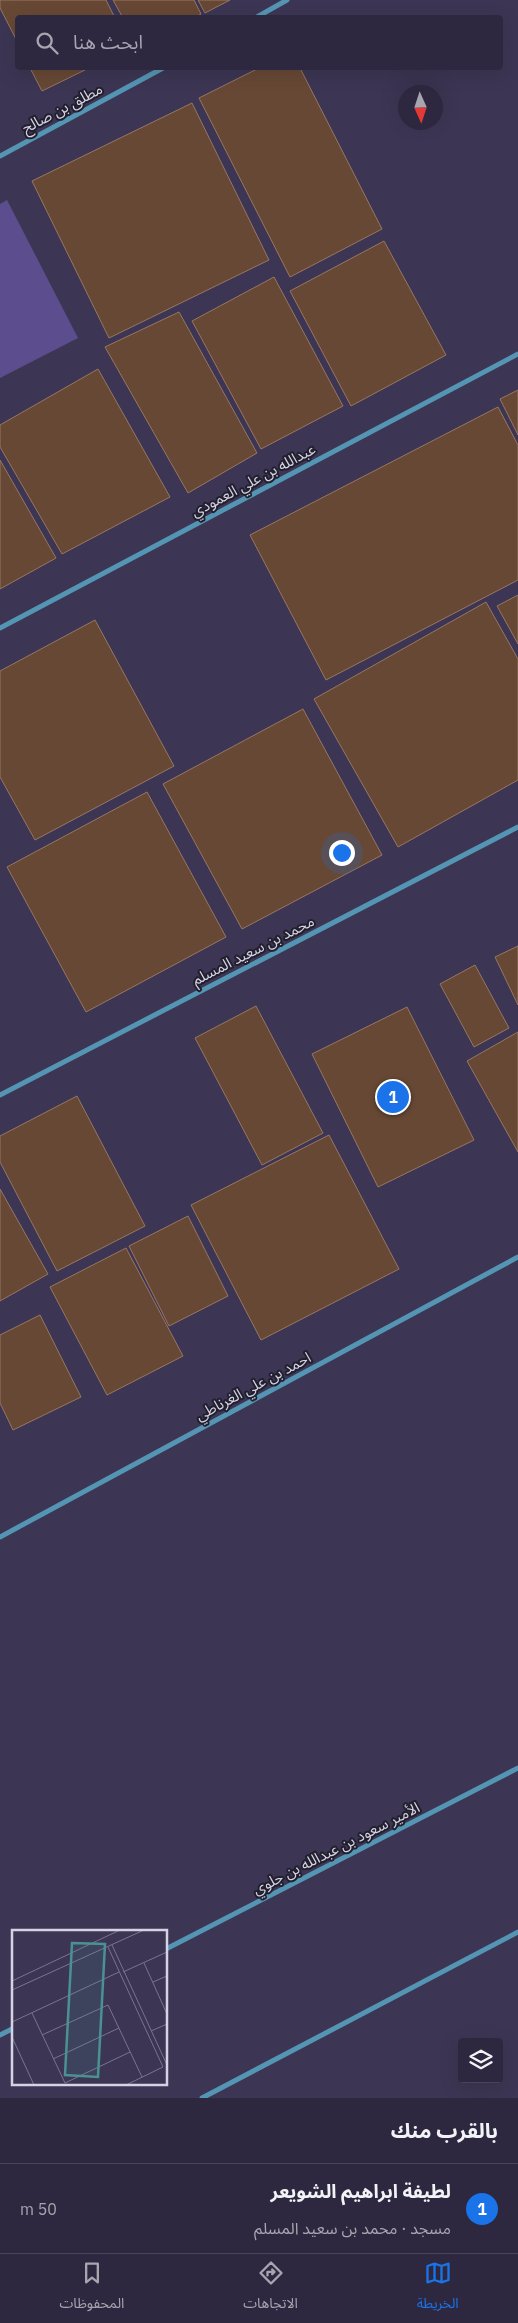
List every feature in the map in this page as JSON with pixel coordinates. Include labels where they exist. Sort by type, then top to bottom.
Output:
[{"type":"street","points":[[260,15],[287,0]]},
{"type":"street","name":"مطلق بن صالح","points":[[0,156],[159,70]]},
{"type":"street","name":"عبدالله بن علي العمودي","points":[[0,628],[518,354]]},
{"type":"street","name":"محمد بن سعيد المسلم","points":[[0,1095],[518,826]]},
{"type":"street","name":"احمد بن علي الغرناطي","points":[[0,1537],[518,1258]]},
{"type":"street","name":"الأمير سعود بن عبدالله بن جلوي","points":[[168,1948],[518,1768]]},
{"type":"street","points":[[202,2098],[518,1932]]},
{"type":"street","points":[[0,2035],[12,2029]]},
{"type":"shaded area","points":[[7,200],[78,338],[0,378],[0,204]]},
{"type":"building","points":[[0,0],[106,0],[114,15],[15,15],[15,37],[0,8]]},
{"type":"building","points":[[113,0],[194,0],[201,14],[199,15],[121,15]]},
{"type":"building","points":[[198,0],[230,0],[205,13]]},
{"type":"building","points":[[31,70],[85,70],[42,91]]},
{"type":"building","points":[[255,70],[301,70],[382,229],[290,277],[199,98]]},
{"type":"building","points":[[192,103],[269,260],[109,338],[32,181]]},
{"type":"building","points":[[384,241],[446,355],[351,406],[290,291]]},
{"type":"building","points":[[274,277],[343,406],[261,449],[192,321]]},
{"type":"building","points":[[179,312],[257,453],[188,493],[105,347]]},
{"type":"building","points":[[98,369],[170,497],[62,554],[0,447],[0,425]]},
{"type":"building","points":[[518,390],[518,435],[500,399]]},
{"type":"building","points":[[498,407],[518,445],[518,580],[326,680],[250,535]]},
{"type":"building","points":[[0,460],[56,558],[0,589]]},
{"type":"building","points":[[518,595],[518,644],[497,606]]},
{"type":"building","points":[[486,602],[518,659],[518,780],[398,847],[314,699]]},
{"type":"building","points":[[95,620],[174,766],[35,840],[0,777],[0,671]]},
{"type":"building","points":[[303,709],[382,855],[242,929],[163,784]]},
{"type":"building","points":[[147,792],[226,937],[86,1012],[7,867]]},
{"type":"building","points":[[518,946],[518,1005],[495,957]]},
{"type":"building","points":[[475,965],[509,1028],[474,1047],[440,984]]},
{"type":"building","points":[[256,1006],[323,1133],[262,1165],[195,1038]]},
{"type":"building","points":[[407,1007],[474,1140],[378,1187],[312,1054]]},
{"type":"building","points":[[518,1032],[518,1152],[467,1061]]},
{"type":"building","points":[[77,1096],[145,1226],[57,1271],[0,1162],[0,1136]]},
{"type":"building","points":[[329,1135],[399,1269],[261,1340],[191,1205]]},
{"type":"building","points":[[0,1189],[48,1274],[0,1301]]},
{"type":"building","points":[[188,1216],[228,1296],[169,1326],[129,1246]]},
{"type":"building","points":[[126,1248],[183,1356],[107,1395],[50,1287]]},
{"type":"building","points":[[40,1315],[81,1397],[13,1430],[0,1403],[0,1335]]},
{"type":"place","name":"لطيفة ابراهيم الشويعر","points":[[393,1097]]}]
